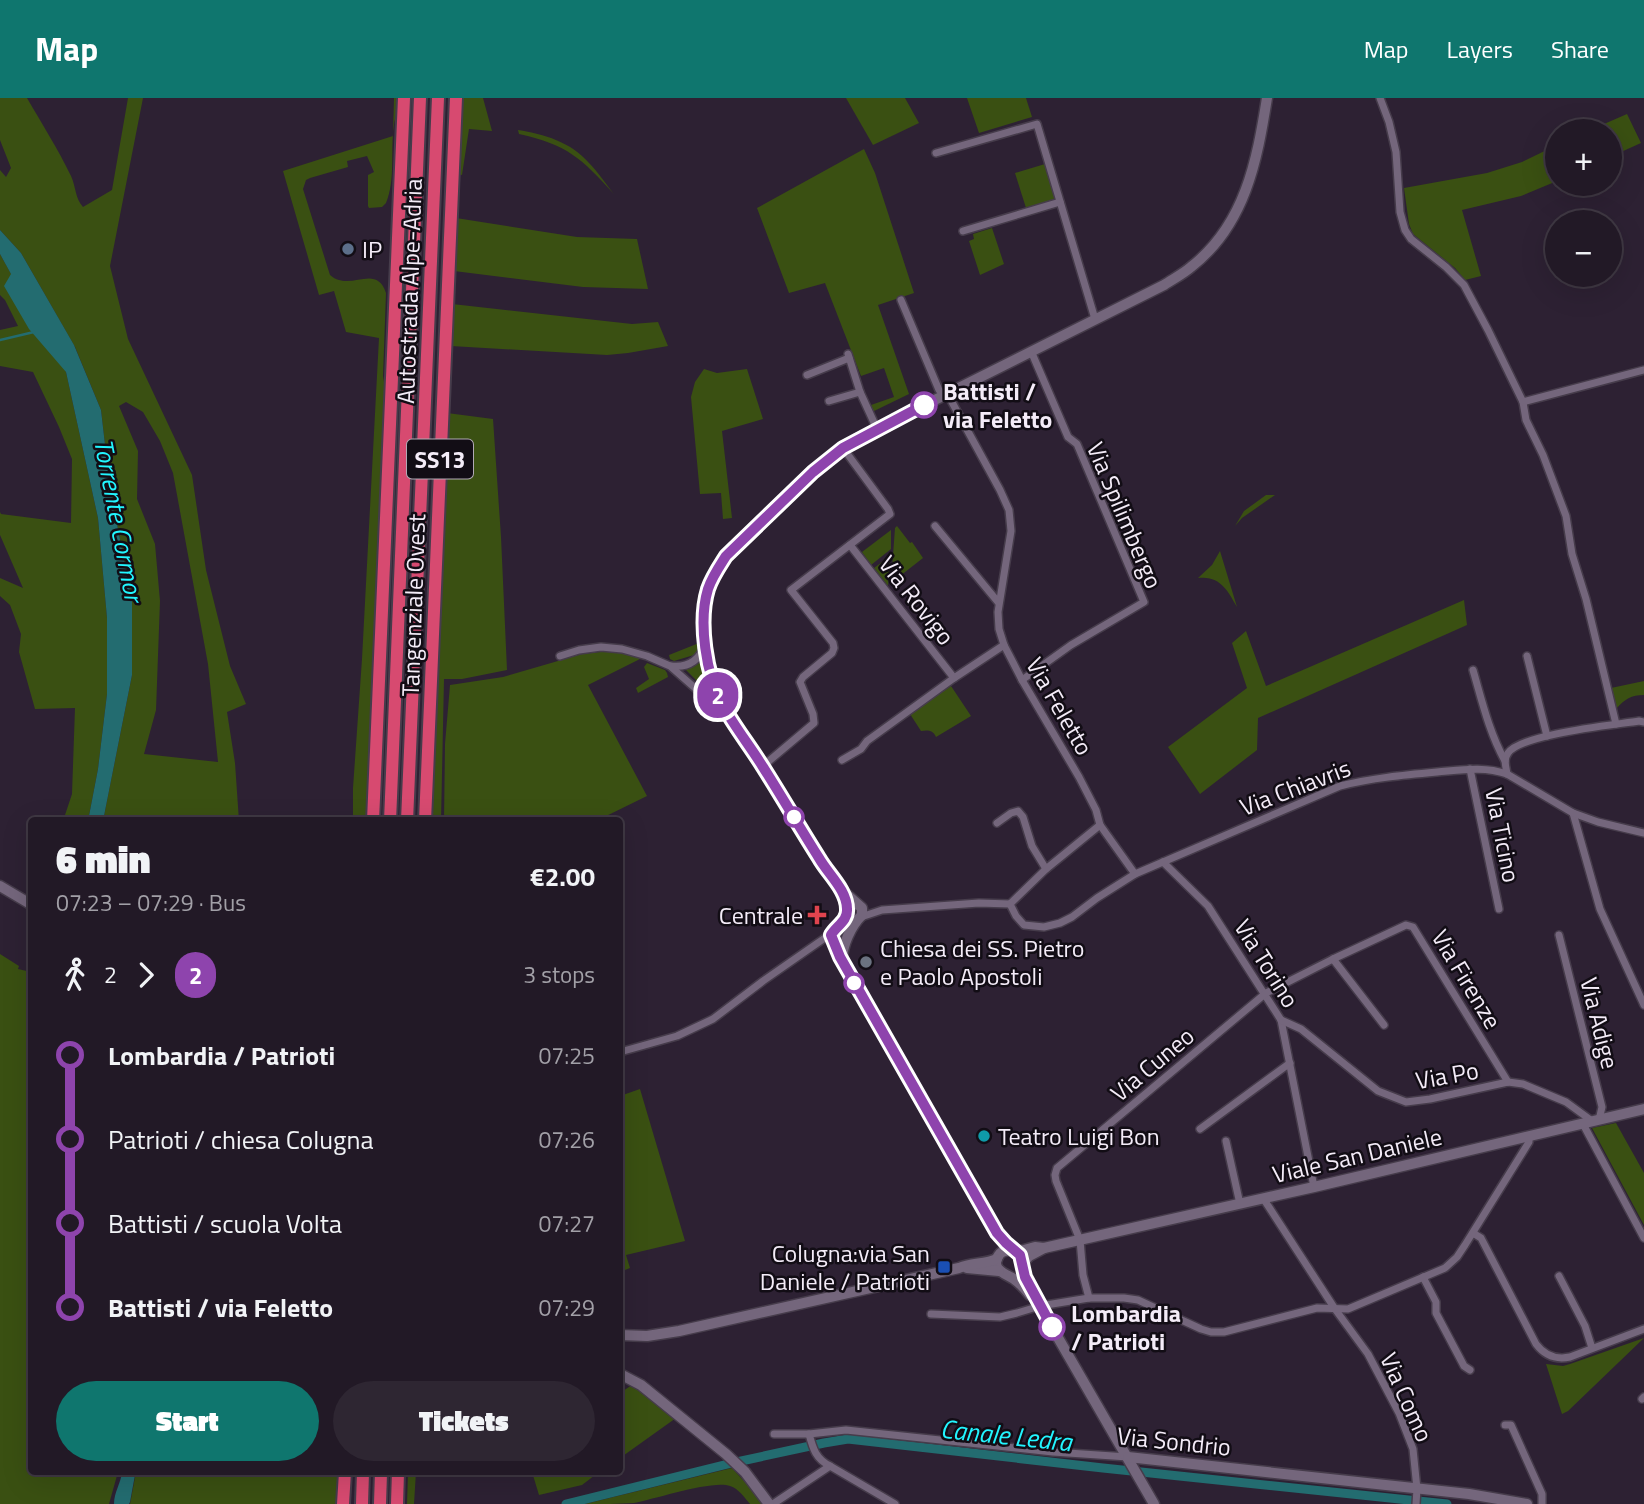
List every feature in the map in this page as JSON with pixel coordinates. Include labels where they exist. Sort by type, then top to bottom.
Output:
[{"type":"highway","name":"Tangenziale Ovest","points":[[373,817],[404,98]]},
{"type":"highway","name":"Autostrada Alpe-Adria","points":[[390,817],[420,98]]},
{"type":"highway","name":"Autostrada Alpe-Adria","points":[[407,817],[438,98]]},
{"type":"highway","name":"Tangenziale Ovest","points":[[425,817],[456,98]]},
{"type":"highway","points":[[343,1504],[345,1475]]},
{"type":"highway","points":[[362,1504],[363,1475]]},
{"type":"highway","points":[[380,1504],[381,1475]]},
{"type":"highway","points":[[397,1504],[398,1475]]},
{"type":"street","points":[[623,1051],[677,1036],[713,1019],[763,982],[833,940],[855,922],[856,910],[822,864],[722,704],[714,685],[708,666],[704,612],[708,590],[726,556],[813,472],[843,448],[1164,285],[1191,268],[1221,238],[1237,213],[1260,142],[1267,98]]},
{"type":"street","points":[[1380,98],[1396,152],[1400,212],[1405,229],[1411,239],[1464,285],[1523,402],[1525,420],[1543,455],[1566,516],[1572,554],[1586,599],[1616,724]]},
{"type":"street","points":[[936,153],[1037,124],[1095,319]]},
{"type":"street","points":[[963,231],[1060,202]]},
{"type":"street","name":"Via Feletto","points":[[901,300],[939,390],[946,394],[1009,510],[1011,531],[998,603],[999,629],[1004,645],[1021,680],[1079,777],[1096,810],[1100,825],[1135,874]]},
{"type":"street","name":"Via Spilimbergo","points":[[1021,680],[1071,645],[1144,602],[1077,444],[1068,437],[1031,351]]},
{"type":"street","points":[[807,375],[849,356],[860,392],[877,429]]},
{"type":"street","points":[[1523,402],[1644,370]]},
{"type":"street","points":[[829,401],[860,392]]},
{"type":"street","points":[[763,766],[814,723],[800,682],[830,655],[834,648],[833,643],[792,590],[890,514],[843,448]]},
{"type":"street","points":[[935,526],[998,603]]},
{"type":"street","name":"Via Rovigo","points":[[849,545],[954,678]]},
{"type":"street","points":[[560,656],[579,650],[609,647],[680,667],[697,659],[705,643]]},
{"type":"street","name":"Via Rovigo","points":[[842,760],[1004,645]]},
{"type":"street","points":[[1527,656],[1547,736]]},
{"type":"street","points":[[670,666],[704,696],[722,704]]},
{"type":"street","points":[[1474,670],[1488,723],[1505,761],[1507,774]]},
{"type":"street","points":[[1505,761],[1509,751],[1529,741],[1616,724],[1644,722]]},
{"type":"street","name":"Via Chiavris","points":[[1010,904],[1021,923],[1044,927],[1060,923],[1135,874],[1340,786],[1400,775],[1470,769],[1497,770],[1573,813],[1644,833]]},
{"type":"street","name":"Via Ticino","points":[[1470,769],[1499,909]]},
{"type":"street","points":[[997,823],[1018,811],[1023,817],[1032,846],[1046,869]]},
{"type":"street","points":[[1573,813],[1600,909],[1644,1005]]},
{"type":"street","points":[[833,940],[841,924],[856,910],[879,911],[979,902],[1010,904],[1046,869],[1100,825]]},
{"type":"street","name":"Via Torino","points":[[1163,862],[1208,906],[1282,1020],[1314,1187]]},
{"type":"street","points":[[0,886],[28,903]]},
{"type":"street","name":"Via Firenze","points":[[1266,993],[1406,925],[1413,927],[1508,1083]]},
{"type":"street","name":"Via Adige","points":[[1559,935],[1602,1107],[1591,1122]]},
{"type":"street","points":[[833,940],[842,953],[842,961],[997,1233],[1020,1255],[1025,1277],[1039,1304],[1154,1504]]},
{"type":"street","points":[[1333,959],[1384,1025]]},
{"type":"street","name":"Via Cuneo","points":[[1080,1240],[1056,1181],[1057,1168],[1266,993]]},
{"type":"street","name":"Via Po","points":[[1282,1020],[1301,1029],[1378,1091],[1406,1102],[1508,1083],[1523,1084],[1566,1102],[1591,1122]]},
{"type":"street","points":[[1200,1129],[1290,1063]]},
{"type":"street","name":"Viale San Daniele","points":[[1023,1265],[1032,1254],[1044,1248],[1644,1109]]},
{"type":"street","points":[[1591,1122],[1644,1238]]},
{"type":"street","points":[[931,1314],[1000,1317],[1026,1311],[1039,1304],[1124,1297],[1138,1300],[1202,1329],[1224,1332],[1317,1308],[1337,1311],[1348,1309],[1445,1268],[1457,1257],[1529,1142],[1529,1136]]},
{"type":"street","points":[[1226,1141],[1240,1204]]},
{"type":"street","name":"Via Como","points":[[1263,1198],[1368,1354],[1399,1413],[1413,1449],[1416,1504]]},
{"type":"street","points":[[997,1233],[999,1271]]},
{"type":"street","points":[[1473,1233],[1481,1238],[1532,1338],[1541,1350],[1553,1357],[1561,1359],[1644,1329]]},
{"type":"street","points":[[1080,1240],[1083,1275],[1089,1298]]},
{"type":"street","name":"Viale San Daniele","points":[[1015,1251],[1044,1248]]},
{"type":"street","points":[[623,1337],[678,1331],[968,1264],[989,1262],[1009,1250],[1015,1251]]},
{"type":"street","points":[[1010,1276],[1017,1273],[1023,1265]]},
{"type":"street","points":[[959,1268],[999,1271],[1018,1282],[1039,1304]]},
{"type":"street","points":[[1559,1276],[1585,1326],[1592,1348]]},
{"type":"street","points":[[1423,1277],[1436,1302],[1436,1313],[1464,1366],[1470,1370]]},
{"type":"street","points":[[623,1376],[641,1385],[717,1446],[771,1504],[830,1466]]},
{"type":"street","points":[[1505,1425],[1511,1426],[1542,1494],[1542,1504]]},
{"type":"street","name":"Via Sondrio","points":[[774,1434],[810,1435],[846,1430],[1417,1491],[1469,1494],[1527,1504]]},
{"type":"street","points":[[810,1435],[813,1449],[820,1460],[895,1504]]},
{"type":"shaded area","points":[[0,98],[27,98],[66,166],[83,207],[112,190],[128,98],[143,98],[110,266],[128,339],[192,475],[206,570],[230,666],[246,704],[227,712],[235,763],[239,817],[104,817],[132,675],[132,601],[110,488],[101,410],[75,347],[21,253],[0,230],[0,170],[6,177],[11,168],[0,140]],"holes":[[[126,402],[143,412],[160,441],[173,473],[208,664],[218,762],[144,754],[156,710],[160,601],[155,544],[137,499],[138,451],[119,406]]]},
{"type":"shaded area","points":[[394,98],[399,98],[398,105],[393,133]]},
{"type":"shaded area","points":[[461,98],[483,98],[492,131],[469,129],[462,175],[458,174]]},
{"type":"shaded area","points":[[846,98],[905,98],[919,123],[873,145]]},
{"type":"shaded area","points":[[967,98],[1026,98],[1032,117],[979,133]]},
{"type":"shaded area","points":[[1627,114],[1641,143],[1622,152],[1622,119],[1616,119]]},
{"type":"shaded area","points":[[518,130],[547,137],[574,150],[614,194],[582,162],[562,148],[519,134]]},
{"type":"shaded area","points":[[393,136],[391,184],[386,203],[382,207],[368,206],[368,175],[374,172],[367,156],[347,161],[348,167],[306,180],[303,189],[330,275],[346,281],[369,278],[376,280],[382,284],[386,293],[383,376],[386,393],[368,817],[353,817],[353,788],[379,338],[346,332],[334,291],[319,295],[283,171]]},
{"type":"shaded area","points":[[864,149],[875,173],[914,293],[878,305],[909,394],[872,412],[871,405],[894,397],[884,368],[861,376],[825,283],[789,293],[757,208]]},
{"type":"shaded area","points":[[1545,151],[1545,186],[1521,196],[1462,210],[1481,276],[1465,280],[1455,268],[1413,234],[1404,188],[1487,173],[1522,162]]},
{"type":"shaded area","points":[[1045,164],[1055,199],[1026,208],[1015,173]]},
{"type":"shaded area","points":[[456,218],[577,237],[637,239],[648,289],[583,287],[454,271]]},
{"type":"shaded area","points":[[992,228],[1004,264],[980,275],[969,241],[974,239],[973,234]]},
{"type":"shaded area","points":[[0,230],[21,253],[74,345],[101,410],[110,488],[132,601],[132,675],[104,817],[89,817],[107,694],[107,618],[98,518],[66,372],[29,329],[4,286],[11,274],[0,254]]},
{"type":"shaded area","points":[[0,254],[66,372],[98,518],[107,618],[107,694],[89,817],[64,817],[72,794],[75,708],[35,709],[19,652],[21,634],[10,605],[0,596],[0,578],[23,588],[0,535],[0,512],[71,523],[72,459],[33,372],[0,366],[0,330],[18,326],[0,295]]},
{"type":"shaded area","points":[[452,304],[632,324],[658,322],[668,346],[607,355],[451,346]]},
{"type":"shaded area","points":[[704,369],[717,373],[747,369],[763,419],[722,431],[732,518],[723,519],[721,493],[700,494],[691,397],[695,382]]},
{"type":"shaded area","points":[[447,413],[493,419],[507,670],[462,679],[444,679],[441,817],[429,817]]},
{"type":"shaded area","points":[[1266,495],[1275,495],[1235,526],[1244,511]]},
{"type":"shaded area","points":[[897,526],[923,558],[891,583],[895,528]]},
{"type":"shaded area","points":[[891,530],[891,549],[871,565],[862,552]]},
{"type":"shaded area","points":[[1220,551],[1237,607],[1227,590],[1218,582],[1198,578],[1212,565]]},
{"type":"shaded area","points":[[886,559],[890,564],[888,586],[874,568]]},
{"type":"shaded area","points":[[1464,600],[1467,625],[1258,718],[1257,750],[1200,794],[1168,747],[1247,688],[1232,643],[1246,631],[1266,686]]},
{"type":"shaded area","points":[[699,643],[699,652],[694,655],[674,661],[670,659],[669,655]]},
{"type":"shaded area","points":[[609,651],[644,657],[588,685],[647,796],[604,817],[444,817],[445,744],[450,685],[503,677],[582,654]]},
{"type":"shaded area","points":[[702,661],[709,688],[706,690],[685,669]]},
{"type":"shaded area","points":[[647,663],[665,670],[668,677],[638,693],[636,688],[649,679],[644,667]]},
{"type":"shaded area","points":[[1644,681],[1644,695],[1628,698],[1616,709],[1611,688]]},
{"type":"shaded area","points":[[951,686],[971,716],[936,737],[930,731],[921,731],[910,714]]},
{"type":"shaded area","points":[[0,954],[19,966],[18,969],[28,971],[28,1475],[117,1475],[109,1504],[0,1504]]},
{"type":"shaded area","points":[[640,1089],[685,1241],[626,1255],[630,1268],[623,1271],[623,1095]]},
{"type":"shaded area","points":[[1616,1123],[1644,1173],[1644,1225],[1592,1128]]},
{"type":"shaded area","points":[[1644,1338],[1562,1414],[1546,1364],[1563,1366]]},
{"type":"shaded area","points":[[632,1385],[676,1418],[623,1456],[623,1391]]},
{"type":"shaded area","points":[[732,1468],[762,1504],[750,1504],[736,1489],[722,1485],[634,1503],[585,1504]]},
{"type":"shaded area","points":[[121,1475],[135,1475],[129,1504],[114,1504]]},
{"type":"shaded area","points":[[135,1475],[339,1475],[338,1504],[130,1504]]},
{"type":"shaded area","points":[[408,1475],[416,1475],[414,1504],[407,1504]]},
{"type":"shaded area","points":[[533,1475],[595,1475],[582,1485],[539,1495]]},
{"type":"waterway","points":[[0,340],[34,332]]},
{"type":"waterway","name":"Canale Ledra","points":[[566,1504],[732,1463],[848,1439],[1447,1504]]},
{"type":"bus line","name":"2","points":[[924,405],[843,448],[813,472],[726,556],[708,590],[704,612],[706,654],[722,704],[822,864],[842,891],[848,911],[840,926],[831,935],[840,957],[997,1233],[1020,1255],[1025,1277],[1052,1327]]},
{"type":"place","name":"IP","points":[[348,249]]},
{"type":"place","name":"Battisti / via Feletto","points":[[924,405]]},
{"type":"place","name":"Centrale","points":[[817,915]]},
{"type":"place","name":"Chiesa dei SS. Pietro e Paolo Apostoli","points":[[866,962]]},
{"type":"place","name":"Teatro Luigi Bon","points":[[984,1136]]},
{"type":"place","name":"Colugna:via San Daniele / Patrioti","points":[[944,1267]]},
{"type":"place","name":"Lombardia / Patrioti","points":[[1052,1327]]},
{"type":"water label","name":"Torrente Cormor","points":[[119,520]]}]
